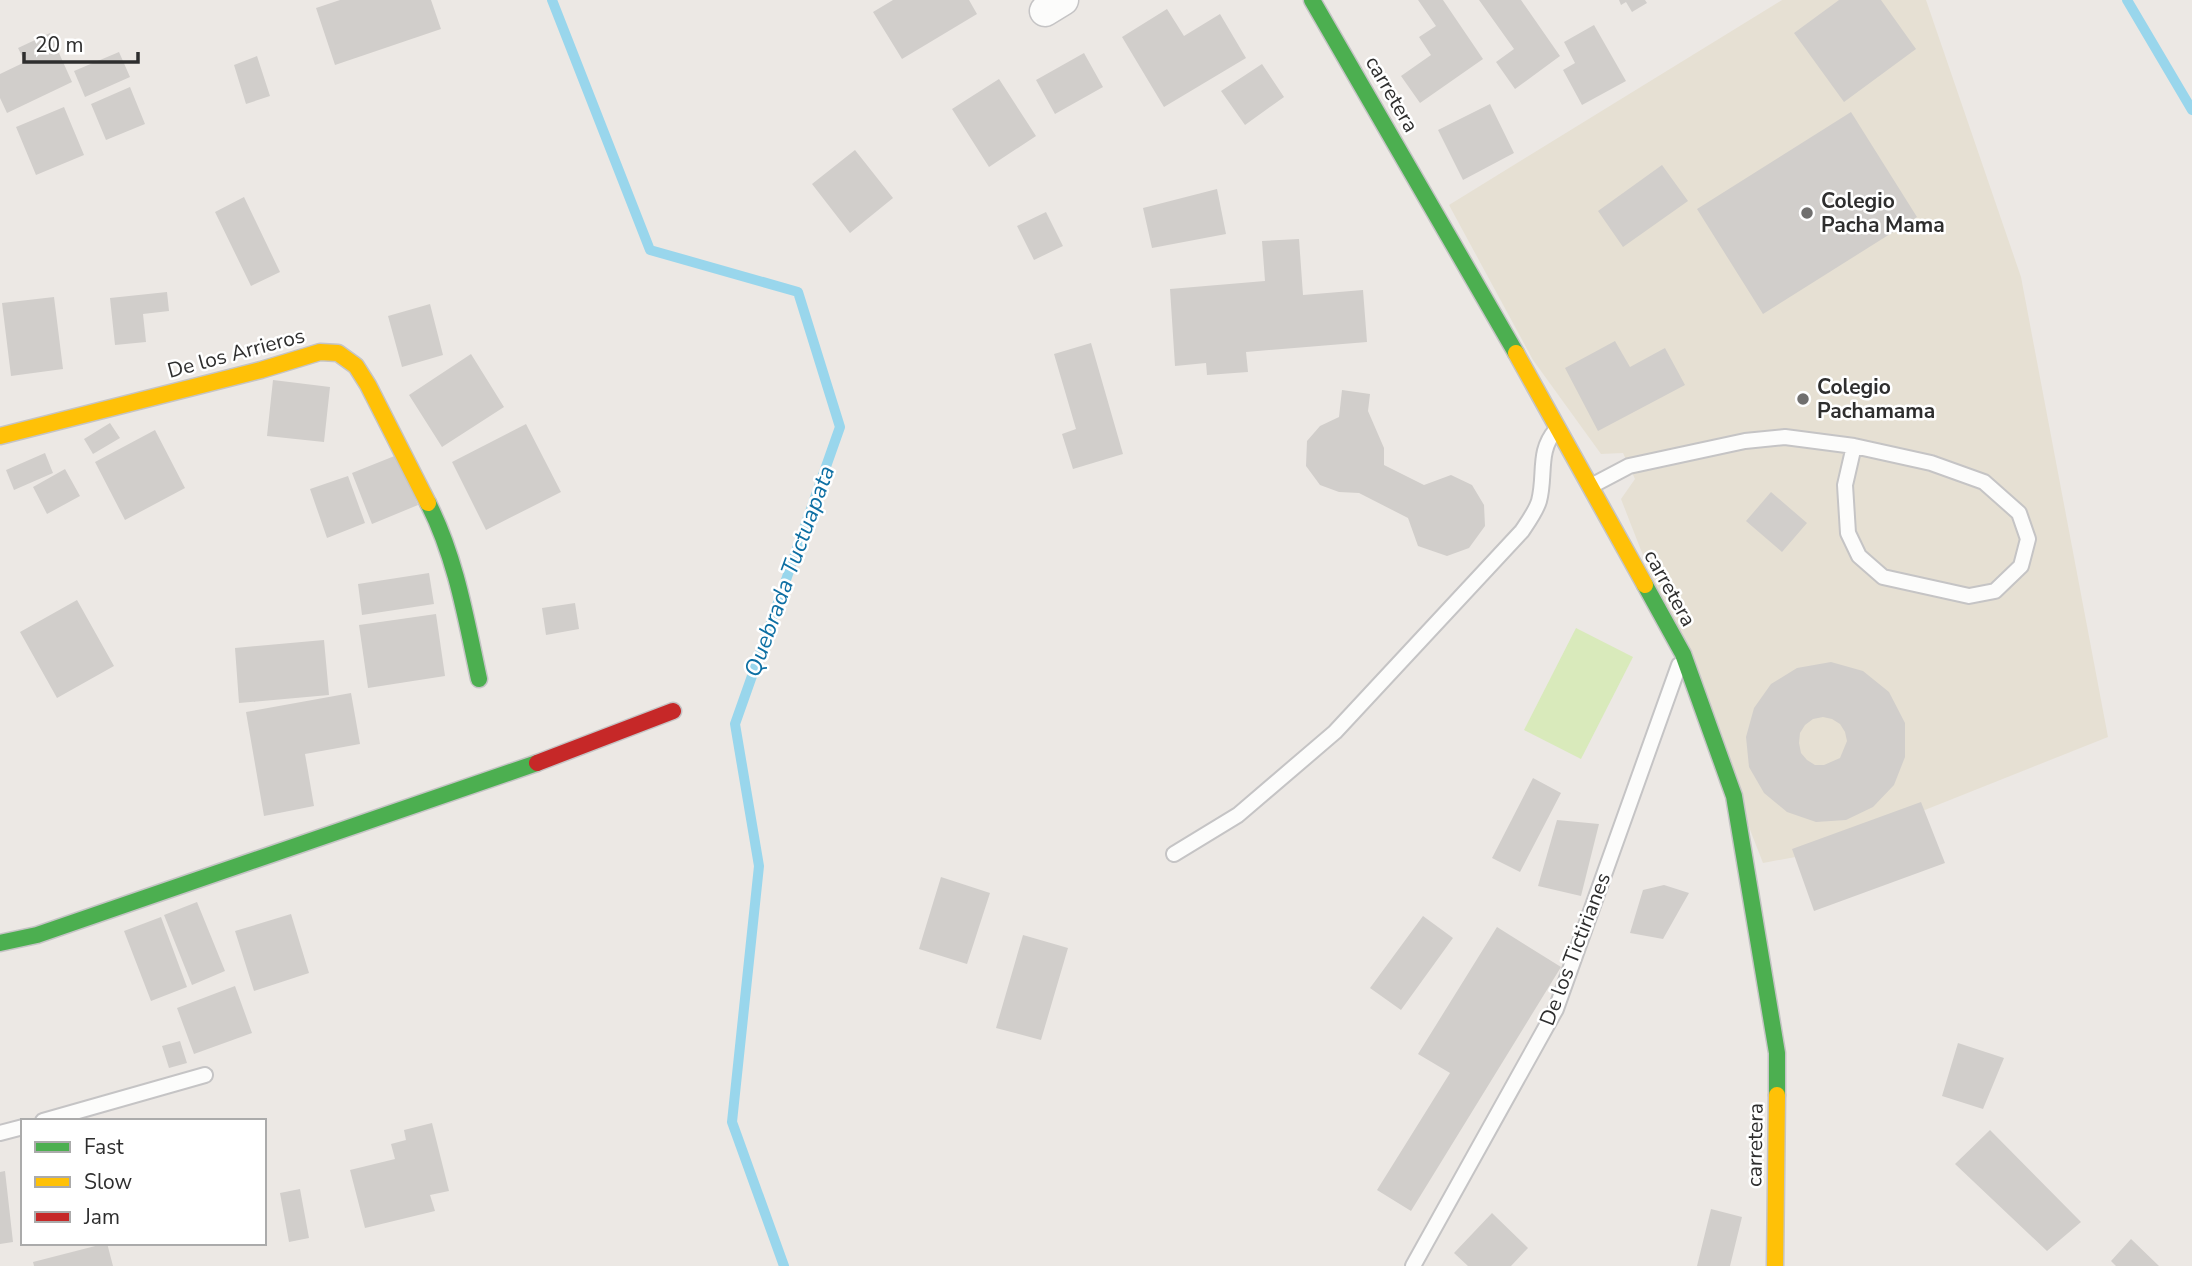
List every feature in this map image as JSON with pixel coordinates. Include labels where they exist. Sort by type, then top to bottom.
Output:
[{"type":"street","name":"carretera","points":[[1312,0],[1558,428],[1682,654],[1734,796],[1777,1053],[1774,1266]]},
{"type":"street","name":"De los Arrieros","points":[[0,436],[261,370],[320,352],[338,353],[356,366],[368,385],[441,528],[455,571],[479,679]]},
{"type":"street","points":[[0,943],[37,934],[496,779],[673,711]]},
{"type":"lane","points":[[1174,853],[1238,815],[1335,732],[1522,531],[1539,503],[1542,458],[1548,438],[1558,428]]},
{"type":"lane","points":[[1590,487],[1629,466],[1734,443],[1785,438],[1854,446],[1931,463],[1984,482],[2019,513],[2028,539],[2021,566],[1995,591],[1969,596],[1883,577],[1858,556],[1848,533],[1845,485],[1854,446]]},
{"type":"lane","name":"De los Tictirianes","points":[[1413,1266],[1556,1009],[1682,654]]},
{"type":"lane","points":[[50,1119],[205,1075]]},
{"type":"lane","points":[[0,1133],[21,1128]]},
{"type":"shaded area","name":"Colegio Pachamama","points":[[1782,0],[1926,0],[2021,277],[2108,737],[1817,853],[1763,863],[1621,499],[1635,479],[1623,453],[1601,454],[1533,360],[1449,205]]},
{"type":"green space","points":[[1576,628],[1633,657],[1581,759],[1524,730]]},
{"type":"building","points":[[340,0],[431,0],[441,29],[335,65],[316,8]]},
{"type":"building","points":[[893,0],[969,0],[977,14],[902,59],[873,12]]},
{"type":"building","points":[[1418,0],[1443,0],[1483,59],[1420,103],[1401,76],[1431,55],[1419,37],[1436,26]]},
{"type":"building","points":[[1479,0],[1521,0],[1560,56],[1515,89],[1496,62],[1514,49]]},
{"type":"building","points":[[1619,0],[1645,0],[1647,3],[1632,12],[1626,2],[1621,5]]},
{"type":"building","points":[[1839,0],[1881,0],[1916,49],[1844,102],[1794,33]]},
{"type":"building","points":[[1167,9],[1184,36],[1220,14],[1246,58],[1164,107],[1122,37]]},
{"type":"building","points":[[1594,25],[1626,81],[1582,105],[1563,70],[1575,63],[1564,42]]},
{"type":"building","points":[[50,33],[72,82],[7,113],[0,98],[0,74],[25,62],[18,48]]},
{"type":"building","points":[[119,52],[130,77],[85,97],[74,71]]},
{"type":"building","points":[[1084,53],[1103,87],[1055,114],[1036,80]]},
{"type":"building","points":[[257,56],[270,96],[246,104],[234,65]]},
{"type":"building","points":[[1262,64],[1284,97],[1245,125],[1221,91]]},
{"type":"building","points":[[999,79],[1036,136],[989,167],[952,109]]},
{"type":"building","points":[[130,87],[145,124],[106,140],[91,104]]},
{"type":"building","points":[[1490,104],[1514,153],[1463,180],[1438,130]]},
{"type":"building","points":[[64,107],[84,155],[36,175],[16,127]]},
{"type":"building","name":"Colegio Pacha Mama","points":[[1851,112],[1917,217],[1763,314],[1697,209]]},
{"type":"building","points":[[855,150],[893,198],[850,233],[812,184]]},
{"type":"building","points":[[1662,165],[1688,201],[1623,247],[1598,211]]},
{"type":"building","points":[[1217,189],[1226,234],[1152,248],[1143,208]]},
{"type":"building","points":[[244,197],[280,272],[251,286],[215,212]]},
{"type":"building","points":[[1046,212],[1063,246],[1034,260],[1017,226]]},
{"type":"building","points":[[1299,239],[1303,295],[1363,290],[1367,342],[1246,352],[1248,372],[1207,375],[1206,363],[1175,366],[1170,289],[1265,281],[1262,241]]},
{"type":"building","points":[[167,292],[169,311],[143,314],[146,342],[115,345],[110,298]]},
{"type":"building","points":[[54,297],[63,369],[11,376],[2,303]]},
{"type":"building","points":[[430,304],[443,355],[402,367],[388,316]]},
{"type":"building","points":[[1615,341],[1630,367],[1665,348],[1685,385],[1598,431],[1565,368]]},
{"type":"building","points":[[1091,343],[1123,454],[1073,469],[1062,434],[1076,429],[1054,354]]},
{"type":"building","points":[[471,354],[504,407],[442,447],[409,395]]},
{"type":"building","points":[[273,380],[330,387],[324,442],[267,436]]},
{"type":"building","points":[[1342,390],[1370,394],[1368,411],[1384,448],[1384,465],[1424,485],[1451,475],[1472,485],[1484,505],[1485,526],[1469,548],[1447,556],[1418,546],[1408,518],[1359,493],[1339,492],[1320,485],[1306,466],[1307,441],[1320,426],[1339,417]]},
{"type":"building","points":[[110,423],[120,438],[93,454],[84,439]]},
{"type":"building","points":[[526,424],[561,492],[486,530],[452,462]]},
{"type":"building","points":[[155,430],[185,488],[125,520],[95,462]]},
{"type":"building","points":[[45,453],[53,473],[14,490],[6,470]]},
{"type":"building","points":[[397,455],[418,505],[372,524],[352,473]]},
{"type":"building","points":[[65,469],[80,496],[47,514],[33,487]]},
{"type":"building","points":[[348,476],[365,523],[327,538],[310,489]]},
{"type":"building","points":[[1771,492],[1807,523],[1782,552],[1746,521]]},
{"type":"building","points":[[429,573],[434,604],[362,615],[358,584]]},
{"type":"building","points":[[77,600],[114,666],[57,698],[20,632]]},
{"type":"building","points":[[575,603],[579,629],[546,635],[542,608]]},
{"type":"building","points":[[436,614],[445,676],[368,688],[359,625]]},
{"type":"building","points":[[324,640],[329,695],[239,703],[235,648]]},
{"type":"building","points":[[1831,662],[1863,671],[1889,692],[1905,723],[1905,757],[1894,785],[1873,807],[1846,820],[1816,822],[1787,812],[1764,793],[1749,767],[1746,737],[1754,708],[1771,684],[1797,668]],"holes":[[[1813,719],[1832,719],[1840,724],[1847,741],[1840,758],[1824,765],[1815,765],[1801,753],[1800,733]]]},
{"type":"building","points":[[351,693],[360,744],[305,754],[314,806],[264,816],[246,712]]},
{"type":"building","points":[[1533,778],[1561,793],[1520,872],[1492,858]]},
{"type":"building","points":[[1921,802],[1945,863],[1814,911],[1792,849]]},
{"type":"building","points":[[1557,820],[1599,824],[1581,896],[1538,886]]},
{"type":"building","points":[[941,877],[990,893],[967,964],[919,949]]},
{"type":"building","points":[[1664,885],[1689,893],[1663,939],[1630,933],[1643,890]]},
{"type":"building","points":[[197,902],[225,971],[192,985],[164,915]]},
{"type":"building","points":[[291,914],[309,973],[254,991],[235,931]]},
{"type":"building","points":[[1423,916],[1453,938],[1401,1010],[1370,988]]},
{"type":"building","points":[[161,917],[187,987],[151,1001],[124,931]]},
{"type":"building","points":[[1497,927],[1561,967],[1411,1211],[1377,1190],[1450,1073],[1418,1054]]},
{"type":"building","points":[[1023,935],[1068,948],[1041,1040],[996,1028]]},
{"type":"building","points":[[235,986],[252,1033],[194,1054],[177,1008]]},
{"type":"building","points":[[180,1041],[187,1063],[169,1068],[162,1046]]},
{"type":"building","points":[[1958,1043],[2004,1058],[1983,1109],[1942,1096]]},
{"type":"building","points":[[432,1123],[449,1191],[430,1195],[435,1211],[365,1228],[350,1170],[395,1159],[391,1144],[406,1140],[404,1130]]},
{"type":"building","points":[[1990,1130],[2081,1222],[2047,1251],[1955,1164]]},
{"type":"building","points":[[5,1171],[13,1242],[0,1244],[0,1172]]},
{"type":"building","points":[[300,1189],[309,1238],[289,1242],[280,1193]]},
{"type":"building","points":[[1711,1209],[1742,1217],[1730,1266],[1697,1266]]},
{"type":"building","points":[[1492,1213],[1528,1248],[1511,1266],[1468,1266],[1454,1253]]},
{"type":"building","points":[[2131,1239],[2159,1266],[2116,1266],[2111,1261]]},
{"type":"building","points":[[108,1245],[113,1266],[34,1266],[33,1262]]},
{"type":"waterway","name":"Quebrada Tuctuapata","points":[[552,0],[650,250],[798,292],[840,427],[735,724],[759,866],[732,1122],[784,1266]]},
{"type":"waterway","points":[[2127,0],[2192,110]]},
{"type":"traffic: fast","points":[[1312,0],[1516,353]]},
{"type":"traffic: fast","points":[[428,503],[453,567],[479,679]]},
{"type":"traffic: fast","points":[[1645,585],[1683,654],[1734,796],[1777,1053],[1777,1095]]},
{"type":"traffic: fast","points":[[0,943],[37,935],[537,763]]},
{"type":"traffic: slow","points":[[0,436],[261,370],[320,352],[338,353],[356,366],[368,385],[428,503]]},
{"type":"traffic: slow","points":[[1516,353],[1645,585]]},
{"type":"traffic: slow","points":[[1775,1266],[1777,1095]]},
{"type":"traffic: jam","points":[[537,763],[673,711]]},
{"type":"place","name":"Colegio Pacha Mama","points":[[1807,213]]},
{"type":"place","name":"Colegio Pachamama","points":[[1803,399]]}]
